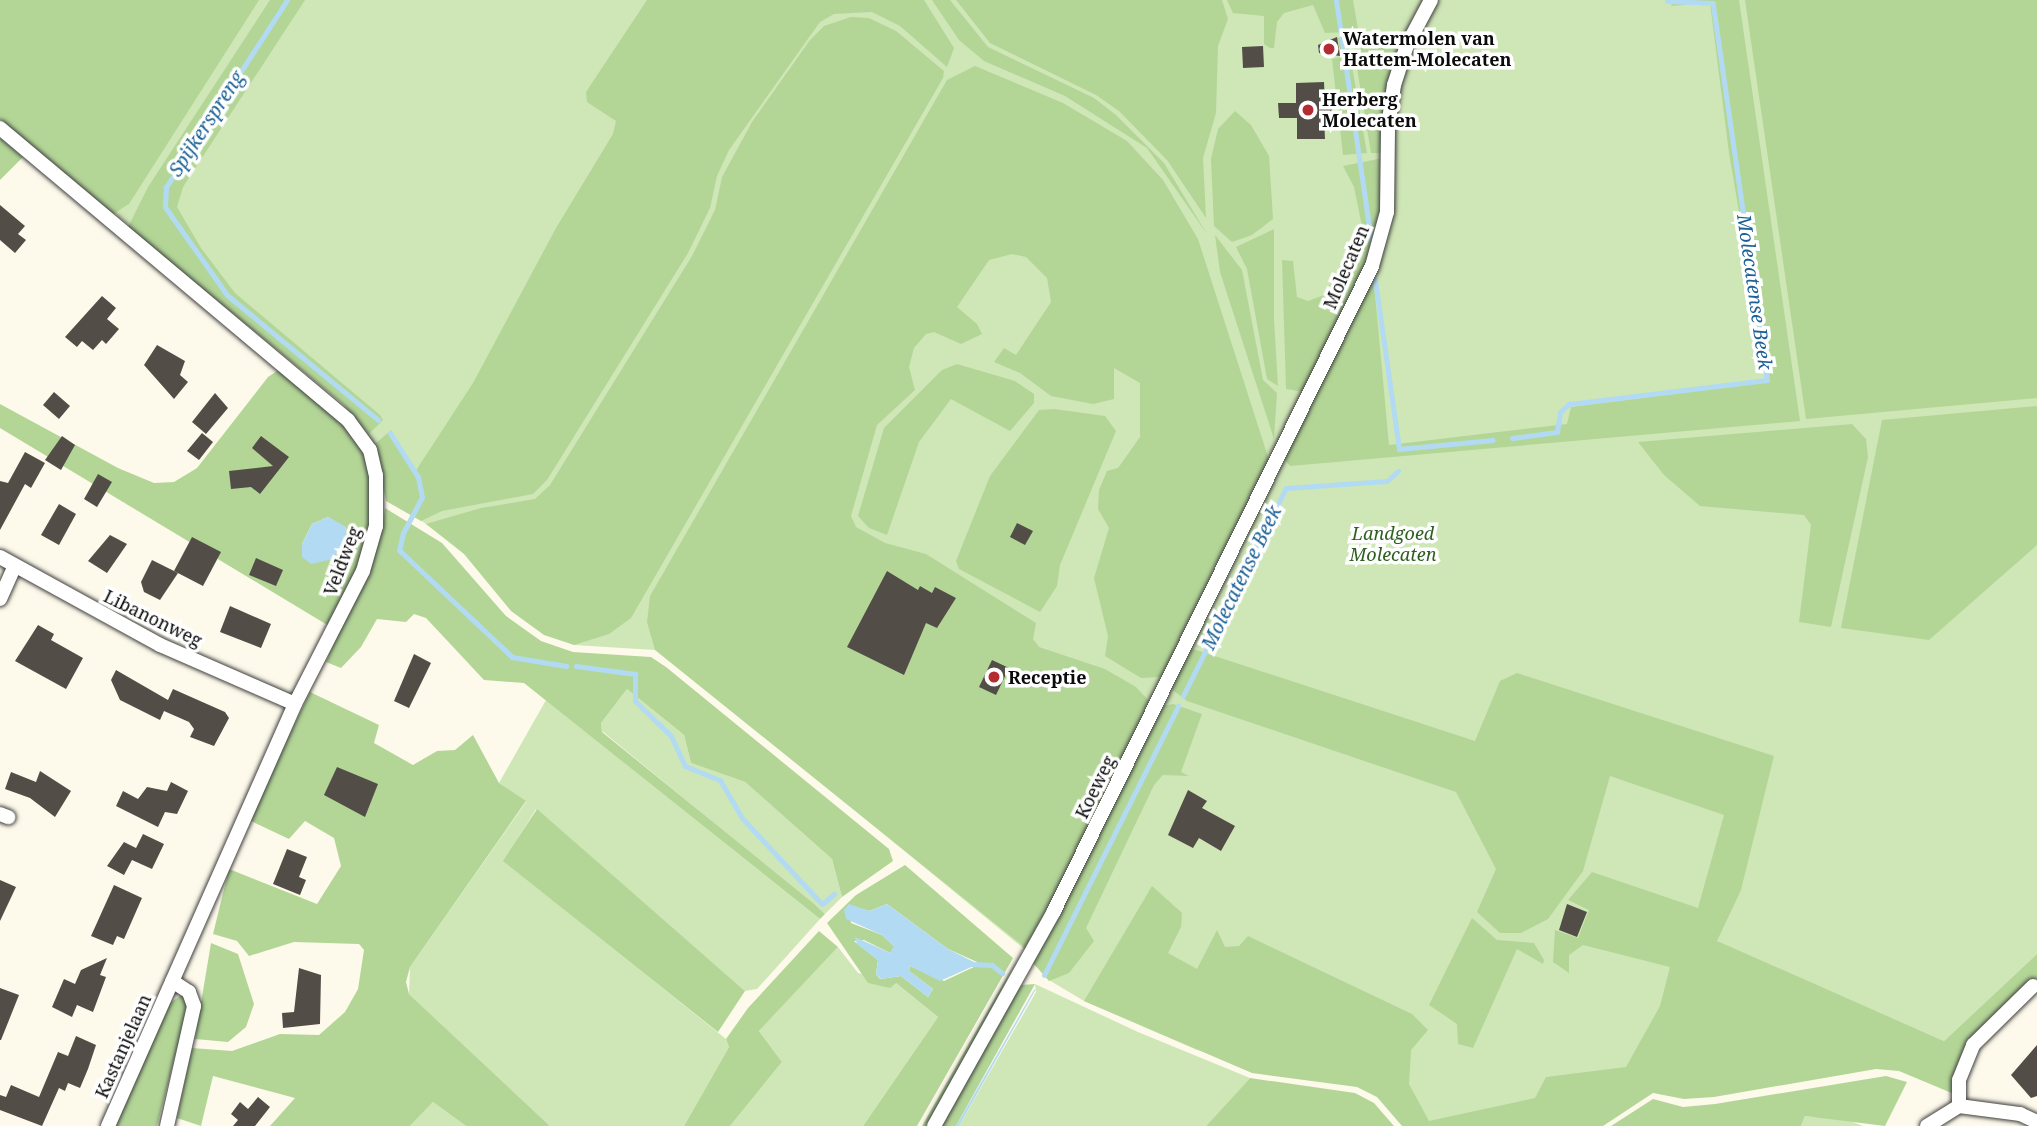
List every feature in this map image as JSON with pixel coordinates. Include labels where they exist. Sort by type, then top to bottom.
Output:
[{"type":"street","name":"Molecaten","points":[[1276,457],[1371,266],[1384,232],[1388,127],[1394,85],[1406,47],[1431,0]]},
{"type":"street","name":"Veldweg","points":[[0,128],[332,406],[370,450],[378,501],[370,549],[295,704],[172,981]]},
{"type":"street","name":"Koeweg","points":[[934,1126],[1049,922],[1263,492],[1276,457]]},
{"type":"street","name":"Libanonweg","points":[[0,557],[148,639],[295,704]]},
{"type":"street","points":[[0,598],[15,566]]},
{"type":"street","points":[[167,1126],[194,1006],[189,992],[172,981]]},
{"type":"street","name":"Kastanjelaan","points":[[108,1126],[172,981]]},
{"type":"street","points":[[1959,1106],[1959,1080],[1973,1045],[2033,986]]},
{"type":"street","points":[[1927,1126],[1959,1106],[2020,1114],[2037,1122]]},
{"type":"green space","name":"Landgoed Molecaten","points":[[0,0],[2037,0],[2037,954],[1944,1041],[1756,959],[1624,1105],[1403,1126],[1377,1096],[1357,1086],[1197,1050],[1084,1001],[1049,980],[1023,948],[670,659],[655,650],[574,645],[445,537],[407,511],[385,485],[375,446],[344,405],[0,117]]},
{"type":"green space","points":[[0,0],[259,0],[129,204],[113,214],[0,119]]},
{"type":"green space","points":[[270,0],[305,0],[183,187],[177,207],[201,248],[235,293],[380,415],[383,420],[369,434],[344,405],[128,227],[148,187]]},
{"type":"green space","points":[[647,0],[924,0],[954,48],[947,67],[900,26],[872,12],[834,14],[820,22],[729,150],[717,176],[710,208],[688,253],[547,480],[533,494],[442,511],[421,521],[386,501],[374,445],[391,430],[415,472],[473,383],[556,228],[613,134],[616,121],[587,102],[586,92]]},
{"type":"green space","points":[[932,0],[950,0],[988,47],[1094,98],[1116,115],[1164,163],[1207,234],[1147,148],[1065,96],[984,61],[959,40]]},
{"type":"green space","points":[[956,0],[1222,0],[1228,19],[1218,46],[1216,113],[1203,158],[1206,218],[1167,160],[1119,111],[1096,95],[990,43]]},
{"type":"green space","points":[[1227,0],[1353,0],[1358,29],[1402,45],[1383,153],[1371,153],[1351,32],[1325,33],[1313,5],[1284,13],[1277,22],[1274,48],[1270,48],[1264,44],[1264,16],[1233,13]]},
{"type":"green space","points":[[1674,0],[1739,0],[1800,421],[1290,466],[1284,459],[1373,272],[1389,445],[1567,424],[1571,407],[1768,382],[1729,153],[1710,3],[1671,6]]},
{"type":"green space","points":[[1745,0],[2037,0],[2037,398],[1806,419]]},
{"type":"green space","points":[[851,17],[869,18],[896,31],[944,71],[943,78],[631,618],[609,634],[574,645],[544,635],[511,611],[464,554],[426,524],[481,508],[535,499],[550,485],[692,256],[715,210],[722,177],[752,122],[810,40],[824,26]]},
{"type":"green space","points":[[1347,37],[1367,153],[1343,155],[1332,59],[1341,57],[1338,38]]},
{"type":"green space","points":[[975,66],[1063,103],[1127,141],[1163,180],[1198,239],[1270,463],[1168,671],[1160,677],[1141,678],[1105,656],[1108,636],[1094,578],[1109,528],[1098,509],[1099,490],[1107,471],[1118,468],[1140,437],[1140,383],[1114,368],[1114,399],[1093,404],[1051,396],[1020,373],[994,362],[1004,348],[1016,355],[1051,302],[1047,278],[1026,257],[1012,254],[989,260],[957,307],[977,324],[982,334],[961,344],[934,332],[926,334],[914,348],[909,367],[915,390],[877,425],[851,516],[856,527],[885,543],[926,554],[1036,623],[1033,639],[1039,647],[1105,669],[1136,687],[1149,701],[1150,710],[1028,950],[655,650],[647,622],[650,596],[947,80]]},
{"type":"green space","points":[[1235,111],[1251,125],[1269,156],[1273,219],[1252,235],[1232,242],[1214,226],[1211,159],[1218,129]]},
{"type":"green space","points":[[0,138],[23,157],[0,180]]},
{"type":"green space","points":[[1383,158],[1383,204],[1368,263],[1305,392],[1286,389],[1282,260],[1293,261],[1297,297],[1308,301],[1324,295],[1349,250],[1365,241],[1354,187],[1343,166]]},
{"type":"green space","points":[[1274,229],[1274,320],[1278,386],[1267,379],[1247,269],[1236,247]]},
{"type":"green space","points":[[1215,235],[1242,270],[1263,380],[1277,393],[1274,439],[1220,272]]},
{"type":"green space","points":[[957,364],[1015,381],[1034,394],[1034,403],[1010,431],[951,399],[919,442],[887,535],[869,528],[858,516],[884,428],[942,370]]},
{"type":"green space","points":[[280,369],[343,425],[365,454],[371,475],[369,524],[358,567],[329,626],[0,428],[0,404],[118,468],[154,483],[174,482],[197,468],[268,377]],"holes":[[[328,517],[346,528],[338,554],[302,544],[312,524]]]},
{"type":"green space","points":[[2037,406],[2037,545],[1929,640],[1841,628],[1882,420]]},
{"type":"green space","points":[[1054,409],[1105,416],[1116,431],[1060,565],[1057,586],[1040,612],[959,569],[956,561],[990,476],[1039,410]]},
{"type":"green space","points":[[1852,424],[1866,439],[1868,457],[1831,627],[1799,622],[1811,525],[1804,515],[1700,506],[1664,475],[1638,442]]},
{"type":"green space","points":[[385,508],[442,543],[506,616],[541,641],[573,652],[651,657],[666,667],[889,849],[893,861],[842,897],[832,859],[745,782],[691,763],[684,735],[627,689],[601,723],[602,732],[813,903],[825,914],[820,919],[524,683],[484,680],[426,618],[414,614],[406,622],[377,619],[361,647],[341,668],[326,662],[382,530]]},
{"type":"green space","points":[[1190,648],[1475,741],[1500,681],[1517,673],[1774,756],[1741,890],[1717,941],[1944,1041],[2037,954],[2037,978],[1993,1015],[1970,1042],[1960,1058],[1954,1094],[1899,1071],[1876,1069],[1714,1097],[1684,1099],[1653,1093],[1603,1126],[1402,1126],[1377,1097],[1357,1087],[1252,1073],[1084,1001],[1152,886],[1182,913],[1181,927],[1168,953],[1197,969],[1217,930],[1225,947],[1239,946],[1248,936],[1412,1014],[1428,1030],[1411,1050],[1409,1084],[1429,1121],[1535,1098],[1546,1077],[1626,1067],[1660,1006],[1670,967],[1583,945],[1569,955],[1569,973],[1553,962],[1555,930],[1578,938],[1589,910],[1568,900],[1592,872],[1698,908],[1724,815],[1610,776],[1583,871],[1548,919],[1521,933],[1500,933],[1477,912],[1496,869],[1456,792],[1187,701],[1170,688]]},
{"type":"green space","points":[[627,689],[684,735],[691,763],[745,782],[832,859],[842,897],[825,914],[602,731],[601,723]]},
{"type":"green space","points":[[310,692],[379,725],[374,743],[413,765],[437,751],[455,750],[473,735],[499,783],[526,801],[410,967],[406,982],[409,994],[550,1126],[466,1126],[433,1102],[410,1126],[270,1126],[295,1098],[213,1076],[201,1126],[177,1118],[192,1048],[232,1051],[280,1034],[319,1035],[345,1012],[358,989],[364,950],[359,944],[294,942],[249,956],[237,941],[213,934],[229,869],[317,904],[341,866],[334,838],[305,821],[289,839],[249,820]]},
{"type":"green space","points":[[546,700],[820,919],[757,989],[745,991],[536,809],[504,861],[726,1039],[729,1047],[684,1126],[550,1126],[409,994],[410,967],[526,802],[499,783]]},
{"type":"green space","points":[[1173,704],[1202,714],[1181,772],[1189,776],[1163,775],[1154,785],[1086,928],[1094,941],[1069,973],[1049,981],[1033,963],[1162,706]]},
{"type":"green space","points":[[537,809],[745,991],[718,1032],[503,861]]},
{"type":"green space","points":[[905,865],[1013,958],[917,1126],[863,1126],[938,1017],[896,983],[890,988],[868,983],[827,923],[856,895]],"holes":[[[887,904],[948,949],[977,962],[976,966],[944,981],[910,966],[909,971],[933,989],[928,997],[901,976],[880,979],[876,974],[878,960],[854,941],[864,940],[890,953],[895,947],[882,935],[851,923],[849,905],[869,911]]]},
{"type":"green space","points":[[1472,918],[1497,940],[1534,943],[1544,960],[1543,964],[1517,949],[1473,1048],[1458,1044],[1457,1024],[1429,1005]]},
{"type":"green space","points":[[819,931],[838,947],[759,1031],[782,1062],[730,1126],[684,1126],[729,1047],[726,1039],[748,1008]]},
{"type":"green space","points":[[211,943],[238,954],[254,1004],[246,1027],[228,1042],[195,1039]]},
{"type":"green space","points":[[838,947],[858,973],[896,983],[938,1017],[863,1126],[730,1126],[782,1062],[759,1031]]},
{"type":"green space","points":[[1017,959],[979,1034],[927,1126],[922,1126]]},
{"type":"green space","points":[[1035,984],[1138,1032],[1250,1078],[1206,1126],[959,1126],[1036,992]]},
{"type":"green space","points":[[1035,984],[956,1126],[941,1126],[1021,985]]},
{"type":"green space","points":[[180,996],[186,997],[188,1006],[157,1126],[116,1126],[170,1003]]},
{"type":"green space","points":[[1886,1076],[1907,1082],[1885,1126],[1805,1116],[1801,1126],[1611,1126],[1653,1099],[1683,1107],[1715,1104]]},
{"type":"green space","points":[[1250,1078],[1355,1093],[1374,1103],[1394,1126],[1206,1126]]},
{"type":"green space","points":[[433,1102],[466,1126],[410,1126]]},
{"type":"green space","points":[[1805,1116],[1842,1118],[1863,1126],[1801,1126]]},
{"type":"water","points":[[328,517],[346,527],[345,538],[333,559],[311,564],[302,557],[302,544],[312,524]]},
{"type":"water","points":[[849,904],[869,911],[887,904],[948,949],[978,964],[940,981],[910,966],[909,971],[933,989],[928,997],[901,976],[881,979],[876,974],[878,960],[857,944],[855,937],[890,953],[894,946],[882,935],[846,919],[844,910]]},
{"type":"water","points":[[1036,989],[959,1126],[956,1126],[1034,990]]},
{"type":"building","name":"Watermolen van Hattem-Molecaten","points":[[1337,37],[1340,56],[1319,53],[1318,45]]},
{"type":"building","points":[[1263,46],[1264,67],[1243,68],[1242,47]]},
{"type":"building","points":[[1324,82],[1325,103],[1332,102],[1332,117],[1324,117],[1325,139],[1297,139],[1297,118],[1279,118],[1278,103],[1296,103],[1296,83]]},
{"type":"building","points":[[0,205],[25,226],[18,234],[26,240],[15,253],[0,240]]},
{"type":"building","points":[[102,296],[116,308],[107,319],[119,329],[106,344],[102,340],[93,350],[82,341],[77,347],[65,337]]},
{"type":"building","points":[[157,345],[185,361],[180,375],[188,382],[174,399],[144,365]]},
{"type":"building","points":[[54,392],[70,406],[59,419],[43,405]]},
{"type":"building","points":[[215,393],[228,408],[206,434],[192,422]]},
{"type":"building","points":[[202,433],[213,442],[199,460],[187,451]]},
{"type":"building","points":[[62,436],[75,445],[61,470],[45,460]]},
{"type":"building","points":[[261,436],[289,457],[260,494],[251,487],[231,489],[229,471],[273,466],[252,448]]},
{"type":"building","points":[[25,452],[45,463],[31,488],[25,484],[0,530],[0,481],[8,483]]},
{"type":"building","points":[[98,474],[112,482],[97,507],[84,499]]},
{"type":"building","points":[[59,504],[76,514],[59,545],[41,535]]},
{"type":"building","points":[[1017,523],[1033,531],[1025,545],[1010,537]]},
{"type":"building","points":[[110,535],[127,544],[107,573],[88,561]]},
{"type":"building","points":[[192,537],[221,552],[203,586],[174,571]]},
{"type":"building","points":[[256,558],[283,570],[276,586],[249,575]]},
{"type":"building","points":[[152,560],[178,573],[160,600],[144,592],[141,582]]},
{"type":"building","points":[[887,571],[918,590],[920,586],[932,593],[935,587],[956,598],[937,628],[926,623],[904,675],[847,647]]},
{"type":"building","points":[[230,606],[271,624],[261,648],[220,632]]},
{"type":"building","points":[[38,625],[54,634],[51,640],[83,658],[66,689],[15,661]]},
{"type":"building","points":[[414,654],[431,663],[409,708],[394,701]]},
{"type":"building","name":"Receptie","points":[[992,660],[1009,668],[996,695],[979,687]]},
{"type":"building","points":[[116,670],[168,700],[173,689],[225,712],[229,718],[214,746],[190,737],[194,729],[189,722],[164,711],[160,720],[120,700],[111,680]]},
{"type":"building","points":[[337,767],[378,784],[365,817],[324,795]]},
{"type":"building","points":[[40,771],[71,791],[55,817],[30,798],[5,789],[11,772],[36,782]]},
{"type":"building","points":[[171,782],[188,791],[177,814],[165,812],[158,827],[116,806],[123,791],[138,799],[147,787],[167,791]]},
{"type":"building","points":[[1188,790],[1207,801],[1202,808],[1235,826],[1221,851],[1199,838],[1193,848],[1168,835]]},
{"type":"building","points":[[143,834],[164,844],[152,869],[132,860],[124,875],[107,866],[124,842],[136,848]]},
{"type":"building","points":[[287,849],[307,857],[299,877],[306,880],[300,895],[273,884]]},
{"type":"building","points":[[0,880],[16,887],[0,921]]},
{"type":"building","points":[[114,885],[142,898],[124,939],[117,936],[113,945],[91,936]]},
{"type":"building","points":[[1567,904],[1587,912],[1577,937],[1559,930]]},
{"type":"building","points":[[107,958],[100,975],[106,977],[93,1012],[77,1005],[72,1017],[52,1007],[64,979],[75,984],[81,970]]},
{"type":"building","points":[[299,968],[321,975],[320,1024],[283,1028],[282,1013],[294,1012]]},
{"type":"building","points":[[0,988],[19,995],[1,1040],[0,1040]]},
{"type":"building","points":[[76,1036],[96,1045],[88,1069],[80,1088],[68,1083],[65,1091],[59,1088],[42,1126],[0,1110],[0,1095],[6,1097],[11,1085],[39,1097],[58,1052],[68,1056]]},
{"type":"building","points":[[2037,1045],[2037,1096],[2031,1098],[2011,1075]]},
{"type":"building","points":[[258,1097],[270,1107],[255,1126],[233,1126],[238,1120],[231,1114],[240,1102],[248,1109]]},
{"type":"waterway","name":"Spijkerspreng","points":[[287,0],[166,187],[165,207],[227,295],[378,420]]},
{"type":"waterway","points":[[1336,0],[1372,246]]},
{"type":"waterway","name":"Molecatense Beek","points":[[1512,438],[1557,432],[1560,412],[1569,404],[1767,380],[1713,3],[1667,1]]},
{"type":"waterway","points":[[1375,280],[1399,449],[1493,440]]},
{"type":"waterway","name":"Spijkerspreng","points":[[390,433],[418,477],[422,497],[403,533],[399,550],[512,657],[566,666]]},
{"type":"waterway","name":"Molecatense Beek","points":[[1183,696],[1286,488],[1387,481],[1398,471]]},
{"type":"waterway","name":"Spijkerspreng","points":[[576,666],[635,674],[635,701],[671,736],[685,766],[720,780],[742,818],[822,904],[834,894]]},
{"type":"waterway","name":"Molecatense Beek","points":[[1044,975],[1178,706]]},
{"type":"waterway","name":"Spijkerspreng","points":[[972,964],[992,965],[1002,973]]},
{"type":"place","name":"Watermolen van Hattem-Molecaten","points":[[1329,49]]},
{"type":"place","name":"Herberg Molecaten","points":[[1308,110]]},
{"type":"place","name":"Receptie","points":[[994,677]]}]
